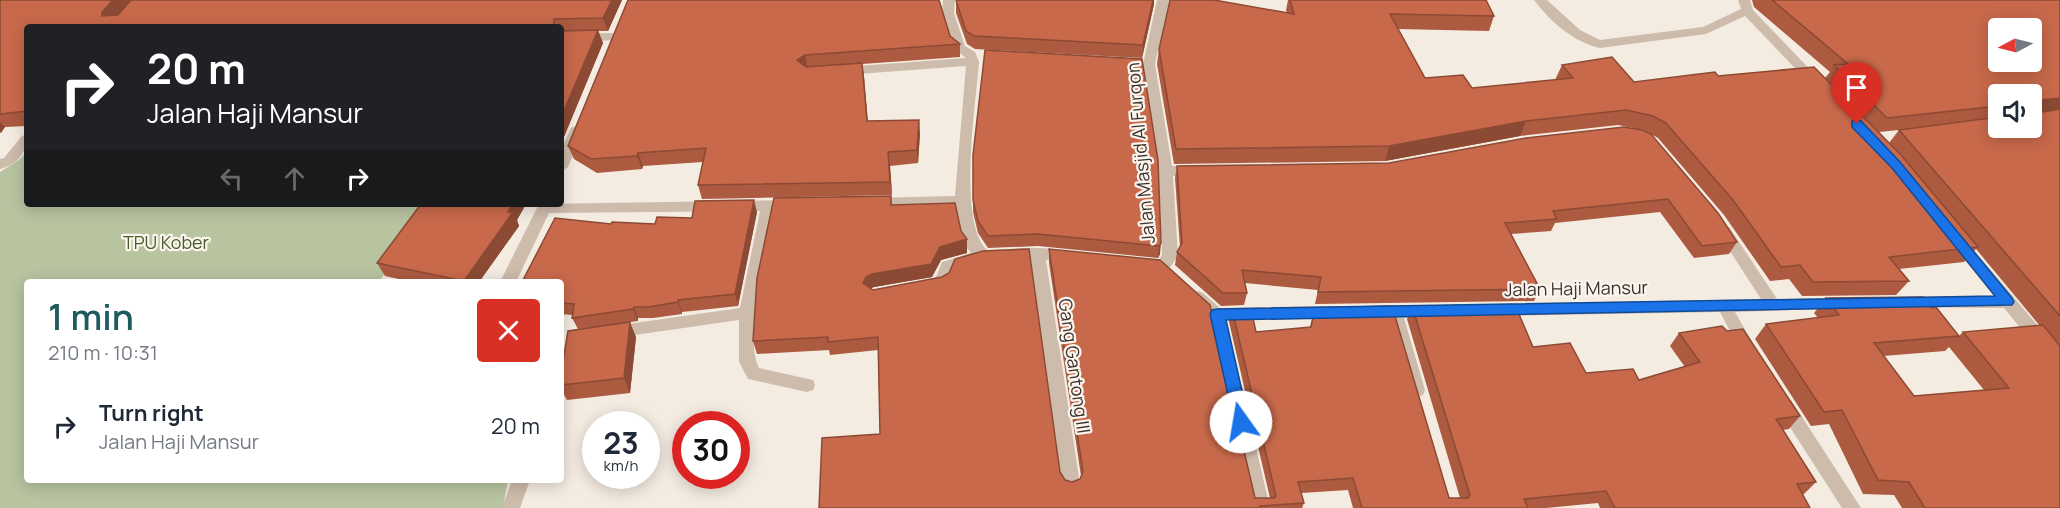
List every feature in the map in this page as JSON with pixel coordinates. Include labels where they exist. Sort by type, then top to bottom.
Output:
[{"type":"street","points":[[949,0],[948,13],[959,48],[975,57]]},
{"type":"street","name":"Jalan Masjid Al Furqon","points":[[1143,264],[1168,270],[1170,256],[1166,171],[1143,64],[1163,0]]},
{"type":"street","points":[[1540,0],[1580,36],[1600,44],[1706,30],[1744,3],[1825,92]]},
{"type":"street","points":[[564,38],[617,32],[608,55]]},
{"type":"street","points":[[832,72],[975,57]]},
{"type":"street","points":[[975,57],[962,201],[971,244],[983,256]]},
{"type":"street","points":[[564,160],[583,114]]},
{"type":"street","points":[[0,179],[4,163],[24,142]]},
{"type":"street","points":[[1166,171],[1209,170]]},
{"type":"street","points":[[858,203],[962,201]]},
{"type":"street","points":[[564,206],[813,204]]},
{"type":"street","points":[[768,206],[747,313],[747,362],[754,374],[807,385]]},
{"type":"street","points":[[509,279],[545,207]]},
{"type":"street","points":[[1717,220],[1773,306]]},
{"type":"street","points":[[1948,229],[2060,364]]},
{"type":"street","points":[[921,288],[943,281],[947,267],[952,264],[983,256],[1038,254],[1081,258]]},
{"type":"street","name":"Gang Gantong III","points":[[1038,254],[1071,484]]},
{"type":"street","points":[[1188,288],[1217,314],[1261,508]]},
{"type":"street","points":[[1890,303],[2007,302]]},
{"type":"street","name":"Jalan Haji Mansur","points":[[1483,310],[1855,304]]},
{"type":"street","points":[[1724,306],[1755,358]]},
{"type":"street","points":[[1217,314],[1452,311]]},
{"type":"street","points":[[1395,312],[1422,410]]},
{"type":"street","points":[[596,335],[747,313]]},
{"type":"street","points":[[1774,388],[1852,508]]},
{"type":"street","points":[[511,508],[520,483]]},
{"type":"green space","name":"TPU Kober","points":[[24,154],[24,207],[427,207],[381,279],[24,279],[24,483],[507,483],[503,508],[0,508],[0,172]]},
{"type":"building","points":[[0,0],[113,0],[102,12],[102,16],[118,15],[131,0],[612,0],[603,18],[554,19],[554,24],[24,24],[24,111],[0,114]]},
{"type":"building","points":[[628,0],[939,0],[950,36],[960,44],[805,55],[797,60],[806,67],[862,63],[867,121],[919,120],[917,150],[888,152],[890,182],[698,185],[706,148],[591,159],[568,146]]},
{"type":"building","points":[[956,0],[1153,0],[1143,45],[974,36],[966,31]]},
{"type":"building","points":[[1170,0],[1214,0],[1294,14],[1290,0],[1486,0],[1494,16],[1390,14],[1425,78],[1463,75],[1472,88],[1573,78],[1562,65],[1612,57],[1634,82],[1715,72],[1718,76],[1814,67],[1901,155],[1978,247],[1889,257],[1909,281],[1813,282],[1800,265],[1781,267],[1733,200],[1666,123],[1653,116],[1626,110],[1526,121],[1389,146],[1176,149],[1159,49]]},
{"type":"building","points":[[1772,0],[2060,0],[2060,98],[2042,100],[2042,84],[1988,84],[1988,107],[1887,118],[1834,65],[1848,64]]},
{"type":"building","points":[[598,30],[564,111],[564,31]]},
{"type":"building","points":[[985,50],[1142,59],[1158,160],[1161,243],[1159,246],[1038,234],[988,236],[978,221],[973,200],[973,155]]},
{"type":"building","points":[[2060,109],[2060,316],[1899,130],[1988,118],[1988,138],[2042,138],[2042,110],[2044,112]]},
{"type":"building","points":[[1624,127],[1651,134],[1718,213],[1737,242],[1702,246],[1668,199],[1553,211],[1557,219],[1505,223],[1540,289],[1318,292],[1321,277],[1242,270],[1247,293],[1223,293],[1177,252],[1182,243],[1177,166],[1389,163],[1526,138]]},
{"type":"building","points":[[891,196],[891,205],[955,203],[961,231],[967,239],[940,247],[931,264],[866,277],[863,283],[873,290],[942,277],[949,273],[955,259],[983,251],[1029,249],[1060,472],[1065,480],[1072,482],[1080,479],[1083,472],[1049,249],[1160,260],[1210,305],[1255,498],[1274,498],[1276,496],[1232,309],[1251,309],[1256,332],[1311,327],[1315,308],[1392,306],[1449,498],[1468,498],[1470,495],[1412,306],[1515,305],[1533,347],[1570,343],[1586,373],[1633,369],[1639,380],[1700,362],[1679,333],[1722,326],[1727,331],[1743,329],[1800,416],[1776,419],[1816,482],[1797,484],[1810,508],[1615,508],[1606,491],[1524,499],[1528,508],[1362,508],[1353,478],[1298,482],[1304,503],[1260,506],[1261,508],[819,508],[822,438],[880,434],[878,337],[828,342],[828,337],[753,341],[757,278],[774,198]]},
{"type":"building","points":[[754,200],[735,294],[678,300],[678,302],[572,318],[574,304],[564,303],[564,279],[524,279],[555,218],[611,224],[612,222],[655,224],[657,217],[692,218],[695,201]]},
{"type":"building","points":[[419,207],[510,207],[508,212],[513,212],[465,279],[454,279],[377,263]]},
{"type":"building","points":[[1923,297],[1932,308],[1936,307],[1959,336],[1874,343],[1914,396],[2009,388],[1963,332],[2043,325],[2060,346],[2060,508],[1925,508],[1909,482],[1878,480],[1842,410],[1824,412],[1766,324],[1839,315],[1826,298]]},
{"type":"building","points":[[630,322],[624,378],[564,385],[564,355],[568,331]]},
{"type":"route","points":[[1241,422],[1217,314],[2007,302],[1896,165],[1857,124]]}]
